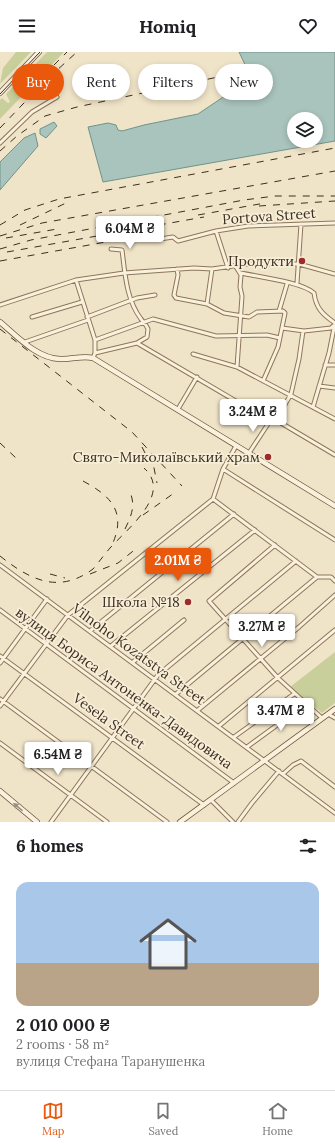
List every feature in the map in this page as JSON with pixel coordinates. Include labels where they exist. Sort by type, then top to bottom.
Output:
[{"type":"street","points":[[0,93],[39,52]]},
{"type":"street","points":[[0,143],[24,118],[42,104],[52,100]]},
{"type":"street","name":"Portova Street","points":[[160,239],[173,237],[178,241],[216,231],[248,226],[335,223]]},
{"type":"street","points":[[297,284],[301,224]]},
{"type":"street","points":[[216,231],[228,268]]},
{"type":"street","points":[[96,353],[137,343],[148,335],[148,329],[141,319],[124,273],[122,250],[111,249]]},
{"type":"street","points":[[0,306],[76,280],[124,273],[177,269],[228,268],[247,264],[299,264],[335,274]]},
{"type":"street","points":[[236,267],[241,273],[288,284],[297,284],[309,288],[314,293],[316,304],[323,315],[335,324]]},
{"type":"street","points":[[177,269],[175,297],[207,304],[224,313],[239,316],[248,317],[257,312],[279,311],[283,311],[286,314],[280,338],[263,381]]},
{"type":"street","points":[[207,304],[212,269]]},
{"type":"street","points":[[237,367],[239,316],[242,296],[240,287],[241,273]]},
{"type":"street","points":[[76,280],[95,340],[96,353],[93,358]]},
{"type":"street","points":[[279,311],[288,284]]},
{"type":"street","points":[[25,342],[137,298],[155,295]]},
{"type":"street","points":[[32,317],[82,302]]},
{"type":"street","points":[[95,340],[153,319],[216,336],[267,335],[280,338]]},
{"type":"street","points":[[0,322],[25,342],[48,357],[60,359],[93,358],[335,506]]},
{"type":"street","points":[[282,328],[303,330],[331,328],[335,324]]},
{"type":"street","points":[[312,407],[325,365],[335,324]]},
{"type":"street","points":[[276,420],[290,396],[299,359],[303,330]]},
{"type":"street","points":[[137,343],[270,421],[276,420],[335,455]]},
{"type":"street","points":[[193,354],[237,367],[335,419]]},
{"type":"street","points":[[325,365],[335,365]]},
{"type":"street","points":[[178,409],[197,377]]},
{"type":"street","points":[[319,386],[335,388]]},
{"type":"street","points":[[249,454],[270,421]]},
{"type":"street","points":[[0,706],[68,615],[212,499],[223,469],[236,446]]},
{"type":"street","points":[[223,469],[335,540]]},
{"type":"street","points":[[212,499],[317,577],[331,577],[335,574]]},
{"type":"street","points":[[90,631],[234,514]]},
{"type":"street","points":[[111,646],[254,530]]},
{"type":"street","points":[[275,545],[209,601],[278,678],[322,718]]},
{"type":"street","points":[[52,822],[158,675],[296,561]]},
{"type":"street","name":"Vilnoho Kozatstva Street","points":[[0,565],[198,710],[335,813]]},
{"type":"street","points":[[176,694],[317,577]]},
{"type":"street","points":[[331,577],[335,581]]},
{"type":"street","points":[[198,710],[261,659],[335,595]]},
{"type":"street","points":[[0,663],[47,600]]},
{"type":"street","name":"вулиця Бориса Антоненка-Давидовича","points":[[0,610],[234,783]]},
{"type":"street","points":[[133,662],[184,620]]},
{"type":"street","points":[[219,726],[335,630]]},
{"type":"street","name":"Vesela Street","points":[[0,656],[204,805]]},
{"type":"street","points":[[234,737],[294,694]]},
{"type":"street","points":[[0,699],[167,822]]},
{"type":"street","points":[[247,747],[306,704]]},
{"type":"street","points":[[180,822],[335,709]]},
{"type":"street","points":[[328,714],[335,718]]},
{"type":"street","points":[[0,743],[107,822]]},
{"type":"street","points":[[283,774],[300,761],[335,787]]},
{"type":"street","points":[[238,822],[252,802],[279,771]]},
{"type":"street","points":[[0,791],[37,822]]},
{"type":"street","points":[[211,800],[233,822]]},
{"type":"green space","points":[[16,52],[31,52],[19,64],[12,64],[12,72],[0,84],[3,68]]},
{"type":"green space","points":[[47,52],[64,52],[53,64],[35,64]]},
{"type":"green space","points":[[12,88],[12,100],[18,100],[0,119],[0,100],[2,98],[8,103],[10,102],[6,94]]},
{"type":"green space","points":[[335,652],[335,703],[322,713],[290,687]]},
{"type":"water","points":[[239,52],[335,52],[335,141],[323,143],[323,112],[287,112],[287,148],[295,148],[103,182],[88,127],[108,123],[116,125],[118,130],[122,131],[198,114],[219,100],[273,100],[273,64],[245,64]]},
{"type":"water","points":[[54,122],[57,126],[46,138],[40,134],[40,129]]},
{"type":"water","points":[[35,133],[38,146],[0,190],[0,162],[24,138]]},
{"type":"tram line","points":[[0,94],[40,52]]},
{"type":"railway","points":[[55,64],[67,52]]},
{"type":"railway","points":[[0,128],[45,81],[77,52]]},
{"type":"railway","points":[[0,151],[17,136],[45,116],[77,107],[215,78]]},
{"type":"railway","points":[[0,225],[25,210],[59,199],[335,148]]},
{"type":"railway","points":[[0,236],[42,223],[335,171]]},
{"type":"railway","points":[[0,249],[31,240],[244,200],[275,196],[335,196]]},
{"type":"railway","points":[[259,206],[335,201]]},
{"type":"railway","points":[[20,225],[66,203]]},
{"type":"railway","points":[[198,215],[265,203]]},
{"type":"railway","points":[[7,252],[204,217]]},
{"type":"railway","points":[[6,238],[57,229]]},
{"type":"railway","points":[[0,261],[156,233]]},
{"type":"railway","points":[[0,329],[132,432],[182,486]]},
{"type":"railway","points":[[0,443],[16,458]]},
{"type":"railway","points":[[142,447],[149,461]]},
{"type":"railway","points":[[148,455],[153,463],[157,483]]},
{"type":"railway","points":[[0,556],[22,571],[44,581],[68,581],[80,577],[93,569],[144,511],[150,500],[153,489],[152,478],[144,468]]},
{"type":"railway","points":[[83,481],[101,493],[114,506],[118,523],[112,545]]},
{"type":"railway","points":[[125,529],[130,519],[133,505],[129,490]]},
{"type":"railway","points":[[143,515],[177,491]]},
{"type":"railway","points":[[90,574],[118,563],[137,548]]},
{"type":"railway","points":[[50,574],[65,578]]},
{"type":"place","name":"Продукти","points":[[302,261]]},
{"type":"place","name":"Свято-Миколаївський храм","points":[[268,457]]},
{"type":"place","name":"Школа №18","points":[[188,602]]}]
